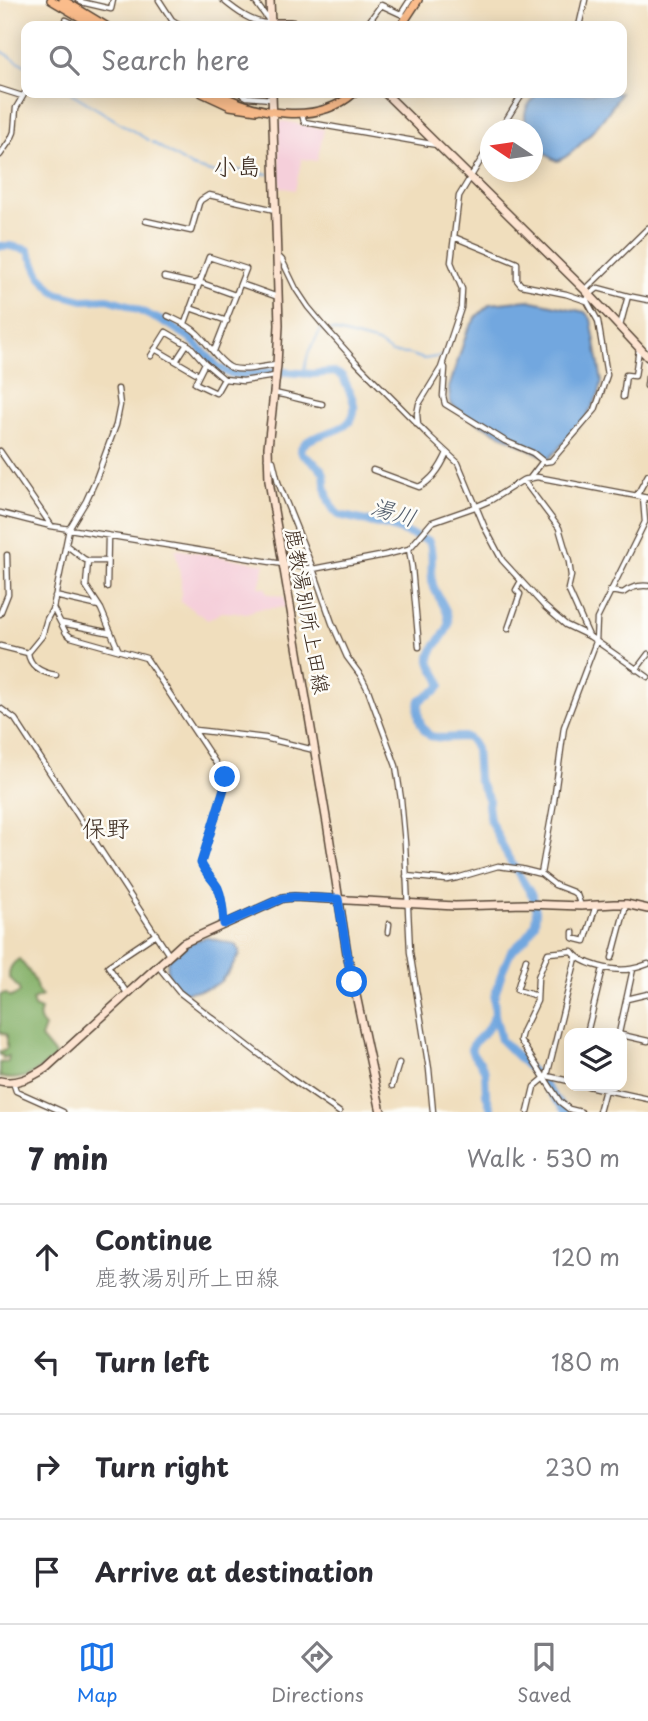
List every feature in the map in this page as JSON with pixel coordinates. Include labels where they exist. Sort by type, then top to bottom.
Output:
[{"type":"main road","points":[[51,0],[79,5],[91,21]]},
{"type":"main road","points":[[63,0],[79,5],[100,21]]},
{"type":"main road","points":[[402,21],[418,0]]},
{"type":"main road","points":[[211,98],[236,108],[302,114],[328,109],[348,98]]},
{"type":"main road","points":[[230,98],[271,111]]},
{"type":"street","points":[[70,21],[79,5],[111,9],[113,0]]},
{"type":"street","points":[[159,0],[174,21]]},
{"type":"street","points":[[223,0],[256,21]]},
{"type":"street","points":[[254,0],[268,21]]},
{"type":"street","points":[[270,0],[271,21]]},
{"type":"street","points":[[370,21],[381,5],[404,16],[410,0]]},
{"type":"street","points":[[580,21],[584,0]]},
{"type":"street","points":[[0,89],[21,96]]},
{"type":"street","points":[[0,155],[13,136],[16,108],[21,98]]},
{"type":"street","name":"鹿教湯別所上田線","points":[[272,98],[278,297],[276,370],[267,458],[269,481],[352,982],[381,1112]]},
{"type":"street","points":[[390,98],[648,357]]},
{"type":"street","points":[[507,119],[520,98]]},
{"type":"street","points":[[302,114],[304,122],[437,145]]},
{"type":"street","points":[[418,425],[419,404],[443,364],[461,304],[462,289],[452,262],[459,196],[480,163]]},
{"type":"street","points":[[146,221],[191,231],[201,200],[209,195],[275,211]]},
{"type":"street","points":[[587,295],[648,228]]},
{"type":"street","points":[[454,237],[517,263],[517,280],[521,285],[566,294],[587,295],[597,288],[648,300]]},
{"type":"street","points":[[276,254],[282,260],[296,289],[324,326],[461,468],[475,507],[502,560],[545,607],[566,625],[589,636],[648,677]]},
{"type":"street","points":[[185,323],[209,257],[246,270],[214,351]]},
{"type":"street","points":[[164,276],[195,284],[199,282],[235,295]]},
{"type":"street","points":[[241,284],[278,297]]},
{"type":"street","points":[[443,364],[445,404],[543,461],[551,461],[595,410],[607,375],[598,321],[587,295]]},
{"type":"street","points":[[620,327],[628,296]]},
{"type":"street","points":[[190,308],[227,321]]},
{"type":"street","points":[[168,316],[197,332],[220,361],[231,368],[276,370]]},
{"type":"street","points":[[151,356],[166,332],[187,344],[224,379],[243,381],[276,370]]},
{"type":"street","points":[[176,361],[187,344]]},
{"type":"street","points":[[622,397],[626,374],[635,376],[640,348]]},
{"type":"street","points":[[155,349],[198,374]]},
{"type":"street","points":[[205,363],[195,383],[216,393],[224,379]]},
{"type":"street","points":[[647,386],[648,377]]},
{"type":"street","points":[[27,653],[42,636],[53,608],[69,529],[96,479],[116,425],[120,405],[118,389]]},
{"type":"street","points":[[273,393],[322,404]]},
{"type":"street","points":[[0,451],[51,526]]},
{"type":"street","points":[[373,470],[419,487],[427,483],[441,466],[447,453]]},
{"type":"street","points":[[267,458],[273,461],[278,482],[342,647],[368,690],[396,766],[401,799],[410,952],[429,1069],[433,1112]]},
{"type":"street","points":[[530,478],[543,461]]},
{"type":"street","points":[[0,462],[8,463]]},
{"type":"street","points":[[541,874],[564,727],[596,642],[597,619],[645,522],[643,497],[648,475]]},
{"type":"street","points":[[0,513],[51,526],[313,569],[409,548],[432,522],[491,500],[530,478],[537,477],[643,497]]},
{"type":"street","points":[[523,480],[559,528],[569,562],[571,576],[568,589],[589,636]]},
{"type":"street","points":[[107,587],[108,536]]},
{"type":"street","points":[[66,545],[89,561],[107,561]]},
{"type":"street","points":[[409,548],[419,647]]},
{"type":"street","points":[[0,614],[8,594],[7,555]]},
{"type":"street","points":[[89,561],[86,586],[99,606],[118,649]]},
{"type":"street","points":[[508,629],[520,594],[516,590],[521,581]]},
{"type":"street","points":[[610,591],[623,593],[631,587],[648,586]]},
{"type":"street","points":[[55,596],[99,606]]},
{"type":"street","points":[[53,608],[71,638],[146,657],[225,777],[226,782],[201,863],[218,888],[224,924]]},
{"type":"street","points":[[61,623],[112,633]]},
{"type":"street","points":[[0,646],[27,653]]},
{"type":"street","points":[[27,653],[29,661],[40,670],[56,675]]},
{"type":"street","points":[[636,670],[648,654]]},
{"type":"street","points":[[0,708],[15,719],[169,955]]},
{"type":"street","points":[[194,730],[265,738],[314,750]]},
{"type":"street","points":[[406,876],[447,880],[498,866],[511,867],[541,874],[555,886],[577,895],[582,906]]},
{"type":"street","points":[[0,1081],[13,1083],[28,1079],[46,1068],[183,943],[283,898],[455,906],[626,904],[648,909]]},
{"type":"street","points":[[612,958],[626,904]]},
{"type":"street","points":[[573,932],[573,938],[585,941],[596,905]]},
{"type":"street","points":[[388,932],[390,924]]},
{"type":"street","points":[[127,993],[108,966],[156,934]]},
{"type":"street","points":[[581,1112],[564,1106],[543,1079],[520,1040],[537,1001],[538,977],[548,953],[572,951],[576,958],[603,968],[624,970],[648,964]]},
{"type":"street","points":[[528,1112],[534,1087],[543,1079],[576,958]]},
{"type":"street","points":[[526,959],[517,990],[537,996]]},
{"type":"street","points":[[158,966],[179,992],[290,1078],[339,1112]]},
{"type":"street","points":[[588,1028],[603,968]]},
{"type":"street","points":[[622,1028],[634,969]]},
{"type":"street","points":[[628,999],[648,994]]},
{"type":"street","points":[[627,1036],[648,1041]]},
{"type":"street","points":[[392,1086],[399,1063]]},
{"type":"street","points":[[543,1079],[564,1081]]},
{"type":"street","points":[[13,1083],[16,1091],[53,1110],[64,1112]]},
{"type":"street","points":[[599,1112],[604,1091]]},
{"type":"street","points":[[617,1091],[648,1099]]},
{"type":"shaded area","points":[[283,121],[324,129],[317,161],[298,158],[302,159],[295,190],[280,187],[278,124]]},
{"type":"shaded area","points":[[175,549],[265,564],[259,587],[266,588],[266,593],[284,597],[286,607],[246,613],[222,612],[208,620],[181,602],[181,579]]},
{"type":"green space","points":[[19,959],[42,996],[32,1000],[34,1007],[41,1010],[40,1019],[45,1027],[41,1038],[56,1056],[30,1074],[8,1079],[0,1077],[0,1063],[8,1062],[9,1056],[3,1058],[0,1055],[0,1052],[7,1048],[7,1035],[0,1032],[0,995],[5,993],[11,997],[20,992],[9,978],[11,967]]},
{"type":"water","points":[[534,98],[617,98],[592,132],[573,151],[557,161],[543,150],[543,119],[525,119],[526,110]]},
{"type":"water","points":[[528,300],[585,312],[591,319],[602,382],[599,394],[586,418],[549,459],[478,423],[450,401],[449,388],[467,332],[477,316],[490,304]]},
{"type":"water","points":[[206,937],[236,945],[239,955],[229,972],[218,983],[212,987],[184,992],[168,973],[169,958],[192,942]]},
{"type":"waterway","points":[[0,50],[21,63]]},
{"type":"waterway","points":[[79,98],[148,140]]},
{"type":"waterway","points":[[152,142],[192,167],[222,175],[225,169],[269,174]]},
{"type":"waterway","name":"湯川","points":[[0,246],[28,250],[41,277],[56,293],[83,300],[108,299],[125,304],[168,324],[190,338],[217,366],[228,373],[241,375],[273,371],[312,374],[334,372],[344,379],[354,405],[353,416],[341,428],[304,444],[300,451],[324,474],[329,502],[339,515],[387,526],[429,541],[433,585],[446,610],[448,626],[430,656],[441,685],[420,700],[419,720],[430,736],[463,737],[472,742],[476,749],[478,779],[489,800],[490,820],[508,857],[533,897],[535,923],[527,937],[511,952],[503,969],[494,998],[495,1015],[501,1040],[539,1078],[566,1112]]},
{"type":"waterway","points":[[303,373],[309,351],[322,328],[325,329]]},
{"type":"waterway","points":[[330,330],[378,343],[392,353],[424,359],[442,356]]},
{"type":"waterway","name":"湯川","points":[[492,1112],[486,1094],[485,1072],[471,1049],[495,1015]]},
{"type":"district","name":"小島","points":[[237,165]]},
{"type":"district","name":"保野","points":[[106,827]]},
{"type":"route","points":[[225,777],[226,782],[201,863],[218,888],[224,924],[283,898],[338,899],[352,982]]}]
